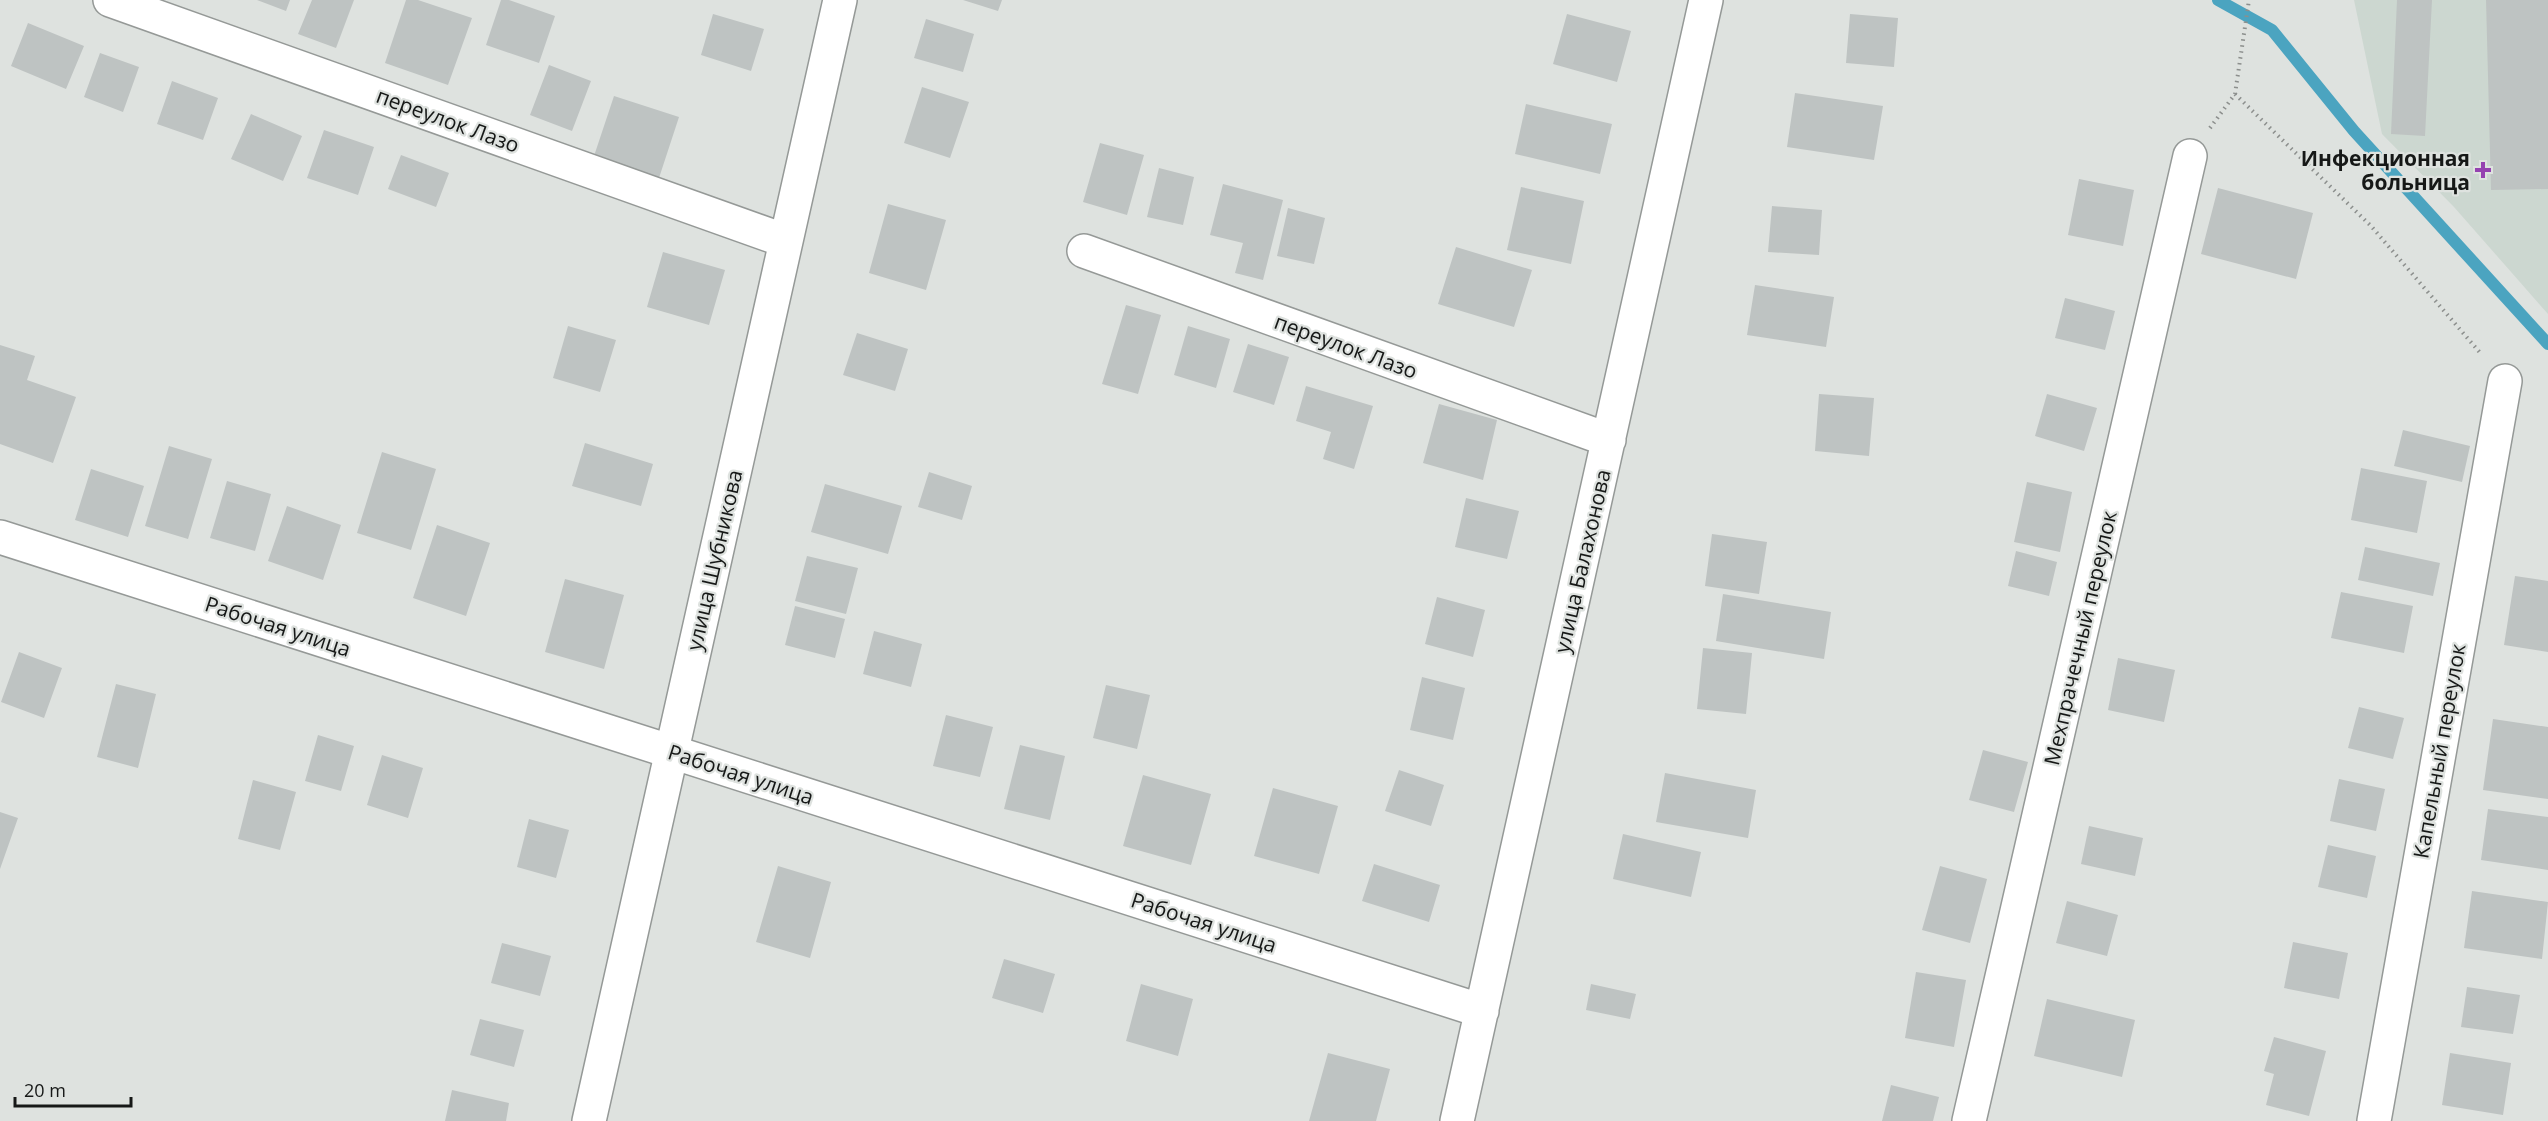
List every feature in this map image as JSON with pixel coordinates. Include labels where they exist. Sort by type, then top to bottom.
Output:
[{"type":"street","name":"переулок Лазо","points":[[110,0],[786,241]]},
{"type":"street","name":"улица Шубникова","points":[[589,1121],[840,0]]},
{"type":"street","name":"улица Балахонова","points":[[1457,1121],[1706,0]]},
{"type":"street","name":"Мехпрачечный переулок","points":[[1970,1121],[2190,156]]},
{"type":"street","name":"переулок Лазо","points":[[1084,252],[1609,440]]},
{"type":"street","name":"Капельный переулок","points":[[2374,1121],[2505,381]]},
{"type":"street","name":"Рабочая улица","points":[[1,542],[671,752],[1482,1011]]},
{"type":"path","points":[[2190,156],[2235,94],[2249,0]]},
{"type":"path","points":[[2235,94],[2372,226],[2505,381]]},
{"type":"shaded area","name":"Инфекционная больница","points":[[2354,0],[2548,0],[2548,314],[2454,207],[2382,134]]},
{"type":"building","points":[[257,0],[290,0],[286,11]]},
{"type":"building","points":[[312,0],[354,0],[336,48],[298,34]]},
{"type":"building","points":[[406,0],[418,0],[472,18],[448,85],[385,63]]},
{"type":"building","points":[[501,0],[509,0],[555,16],[539,63],[486,45]]},
{"type":"building","points":[[963,0],[1002,0],[998,11]]},
{"type":"building","points":[[2397,0],[2432,0],[2425,136],[2391,134]]},
{"type":"building","points":[[2486,0],[2548,0],[2548,189],[2491,190]]},
{"type":"building","points":[[713,14],[764,29],[751,71],[701,55]]},
{"type":"building","points":[[1567,14],[1631,31],[1617,82],[1553,64]]},
{"type":"building","points":[[1850,14],[1898,18],[1894,67],[1846,63]]},
{"type":"building","points":[[926,19],[974,34],[963,72],[914,58]]},
{"type":"building","points":[[28,23],[84,46],[66,89],[11,66]]},
{"type":"building","points":[[100,53],[139,67],[123,112],[84,97]]},
{"type":"building","points":[[549,65],[591,81],[572,131],[530,115]]},
{"type":"building","points":[[172,81],[218,98],[203,140],[157,124]]},
{"type":"building","points":[[922,87],[969,102],[950,158],[904,143]]},
{"type":"building","points":[[1795,93],[1883,106],[1874,160],[1787,147]]},
{"type":"building","points":[[614,96],[679,117],[658,181],[593,159]]},
{"type":"building","points":[[1526,104],[1612,124],[1600,174],[1515,154]]},
{"type":"building","points":[[251,114],[302,136],[283,181],[231,159]]},
{"type":"building","points":[[324,130],[374,147],[358,195],[307,178]]},
{"type":"building","points":[[1100,143],[1144,155],[1127,215],[1083,202]]},
{"type":"building","points":[[401,155],[449,173],[436,207],[388,189]]},
{"type":"building","points":[[1159,168],[1194,177],[1183,225],[1147,217]]},
{"type":"building","points":[[2079,179],[2134,190],[2123,246],[2068,235]]},
{"type":"building","points":[[1223,184],[1283,200],[1263,280],[1235,273],[1243,243],[1210,235]]},
{"type":"building","points":[[1521,187],[1584,201],[1571,264],[1507,250]]},
{"type":"building","points":[[2218,188],[2313,213],[2296,279],[2201,254]]},
{"type":"building","points":[[888,204],[946,220],[926,290],[869,273]]},
{"type":"building","points":[[1772,206],[1822,210],[1819,255],[1768,252]]},
{"type":"building","points":[[1288,208],[1325,218],[1314,264],[1277,256]]},
{"type":"building","points":[[1456,247],[1532,270],[1514,327],[1438,304]]},
{"type":"building","points":[[663,252],[725,270],[709,325],[647,307]]},
{"type":"building","points":[[1755,285],[1834,297],[1826,347],[1747,335]]},
{"type":"building","points":[[2065,298],[2115,311],[2105,350],[2055,338]]},
{"type":"building","points":[[1126,305],[1161,315],[1138,394],[1102,384]]},
{"type":"building","points":[[568,326],[616,340],[600,392],[553,378]]},
{"type":"building","points":[[1188,326],[1230,339],[1216,388],[1174,375]]},
{"type":"building","points":[[857,333],[908,349],[895,391],[843,375]]},
{"type":"building","points":[[1248,344],[1289,357],[1274,405],[1233,392]]},
{"type":"building","points":[[0,345],[35,356],[27,380],[76,397],[53,463],[0,444]]},
{"type":"building","points":[[1306,386],[1373,406],[1354,469],[1323,459],[1331,432],[1296,421]]},
{"type":"building","points":[[1819,394],[1874,398],[1869,456],[1815,451]]},
{"type":"building","points":[[2047,394],[2097,408],[2084,451],[2035,436]]},
{"type":"building","points":[[1439,404],[1497,420],[1483,480],[1423,463]]},
{"type":"building","points":[[2403,430],[2470,446],[2462,482],[2394,466]]},
{"type":"building","points":[[585,443],[653,464],[641,506],[572,486]]},
{"type":"building","points":[[169,446],[212,459],[188,539],[145,526]]},
{"type":"building","points":[[382,452],[436,469],[411,550],[357,533]]},
{"type":"building","points":[[2361,468],[2427,481],[2417,533],[2351,520]]},
{"type":"building","points":[[91,469],[144,486],[128,537],[75,520]]},
{"type":"building","points":[[929,472],[972,486],[962,520],[918,507]]},
{"type":"building","points":[[227,481],[271,494],[255,551],[210,538]]},
{"type":"building","points":[[2027,482],[2072,492],[2060,552],[2014,542]]},
{"type":"building","points":[[825,484],[902,506],[888,554],[811,532]]},
{"type":"building","points":[[1466,498],[1519,511],[1507,559],[1455,547]]},
{"type":"building","points":[[287,506],[341,525],[323,580],[268,561]]},
{"type":"building","points":[[437,525],[490,543],[466,616],[413,598]]},
{"type":"building","points":[[1712,534],[1767,542],[1759,594],[1705,586]]},
{"type":"building","points":[[2365,547],[2440,563],[2433,596],[2358,580]]},
{"type":"building","points":[[2016,551],[2057,562],[2049,596],[2008,586]]},
{"type":"building","points":[[807,556],[858,568],[846,614],[795,601]]},
{"type":"building","points":[[2515,576],[2548,581],[2548,652],[2504,645]]},
{"type":"building","points":[[565,579],[624,595],[604,669],[545,652]]},
{"type":"building","points":[[2341,592],[2413,606],[2404,653],[2331,638]]},
{"type":"building","points":[[1723,594],[1831,612],[1824,659],[1716,641]]},
{"type":"building","points":[[1437,597],[1485,610],[1473,657],[1425,644]]},
{"type":"building","points":[[795,606],[845,619],[835,658],[785,645]]},
{"type":"building","points":[[874,631],[922,644],[911,687],[863,674]]},
{"type":"building","points":[[1703,648],[1752,653],[1746,714],[1697,709]]},
{"type":"building","points":[[19,652],[62,668],[44,718],[1,702]]},
{"type":"building","points":[[2118,658],[2175,670],[2164,722],[2108,710]]},
{"type":"building","points":[[1422,677],[1465,688],[1453,740],[1410,730]]},
{"type":"building","points":[[116,684],[156,694],[138,768],[97,757]]},
{"type":"building","points":[[1106,685],[1150,695],[1137,749],[1093,738]]},
{"type":"building","points":[[2359,707],[2404,718],[2393,759],[2348,748]]},
{"type":"building","points":[[946,715],[993,727],[980,777],[933,766]]},
{"type":"building","points":[[2493,719],[2548,727],[2548,799],[2483,790]]},
{"type":"building","points":[[318,735],[354,746],[341,791],[305,781]]},
{"type":"building","points":[[1020,745],[1065,756],[1050,820],[1004,809]]},
{"type":"building","points":[[1983,750],[2028,762],[2014,812],[1969,800]]},
{"type":"building","points":[[382,755],[423,768],[408,818],[367,805]]},
{"type":"building","points":[[1399,770],[1444,785],[1431,826],[1385,811]]},
{"type":"building","points":[[1665,773],[1756,790],[1748,838],[1656,822]]},
{"type":"building","points":[[1143,775],[1211,794],[1191,865],[1123,846]]},
{"type":"building","points":[[2339,779],[2385,789],[2376,831],[2330,821]]},
{"type":"building","points":[[253,780],[296,792],[280,850],[238,839]]},
{"type":"building","points":[[1273,788],[1338,806],[1319,874],[1254,856]]},
{"type":"building","points":[[2488,809],[2548,817],[2548,870],[2481,860]]},
{"type":"building","points":[[0,812],[18,818],[0,869]]},
{"type":"building","points":[[529,819],[569,830],[556,878],[517,867]]},
{"type":"building","points":[[2089,826],[2143,838],[2135,876],[2081,864]]},
{"type":"building","points":[[1623,834],[1701,852],[1691,897],[1613,879]]},
{"type":"building","points":[[2328,845],[2376,856],[2367,898],[2318,887]]},
{"type":"building","points":[[1374,864],[1440,885],[1429,922],[1362,901]]},
{"type":"building","points":[[778,866],[831,882],[810,958],[756,942]]},
{"type":"building","points":[[1940,866],[1987,879],[1970,943],[1922,930]]},
{"type":"building","points":[[2472,891],[2548,902],[2542,959],[2464,948]]},
{"type":"building","points":[[2067,901],[2118,915],[2107,956],[2056,943]]},
{"type":"building","points":[[2293,942],[2348,953],[2339,999],[2284,988]]},
{"type":"building","points":[[502,943],[551,956],[540,996],[491,983]]},
{"type":"building","points":[[1004,959],[1055,974],[1043,1013],[992,998]]},
{"type":"building","points":[[1916,972],[1966,980],[1954,1047],[1905,1038]]},
{"type":"building","points":[[1141,984],[1193,999],[1178,1056],[1126,1041]]},
{"type":"building","points":[[1591,984],[1636,994],[1630,1019],[1586,1010]]},
{"type":"building","points":[[2467,987],[2520,995],[2513,1034],[2461,1027]]},
{"type":"building","points":[[2047,999],[2135,1020],[2122,1077],[2034,1056]]},
{"type":"building","points":[[480,1019],[524,1030],[514,1067],[470,1055]]},
{"type":"building","points":[[2274,1037],[2326,1051],[2309,1116],[2266,1105],[2274,1074],[2264,1071]]},
{"type":"building","points":[[1328,1053],[1390,1069],[1376,1121],[1309,1121]]},
{"type":"building","points":[[2450,1053],[2511,1063],[2503,1115],[2442,1105]]},
{"type":"building","points":[[1891,1085],[1939,1097],[1933,1121],[1882,1121]]},
{"type":"building","points":[[452,1090],[509,1103],[506,1121],[445,1121]]},
{"type":"waterway","points":[[2218,0],[2272,30],[2354,131],[2548,344]]},
{"type":"place","name":"Инфекционная больница","points":[[2483,170]]}]
